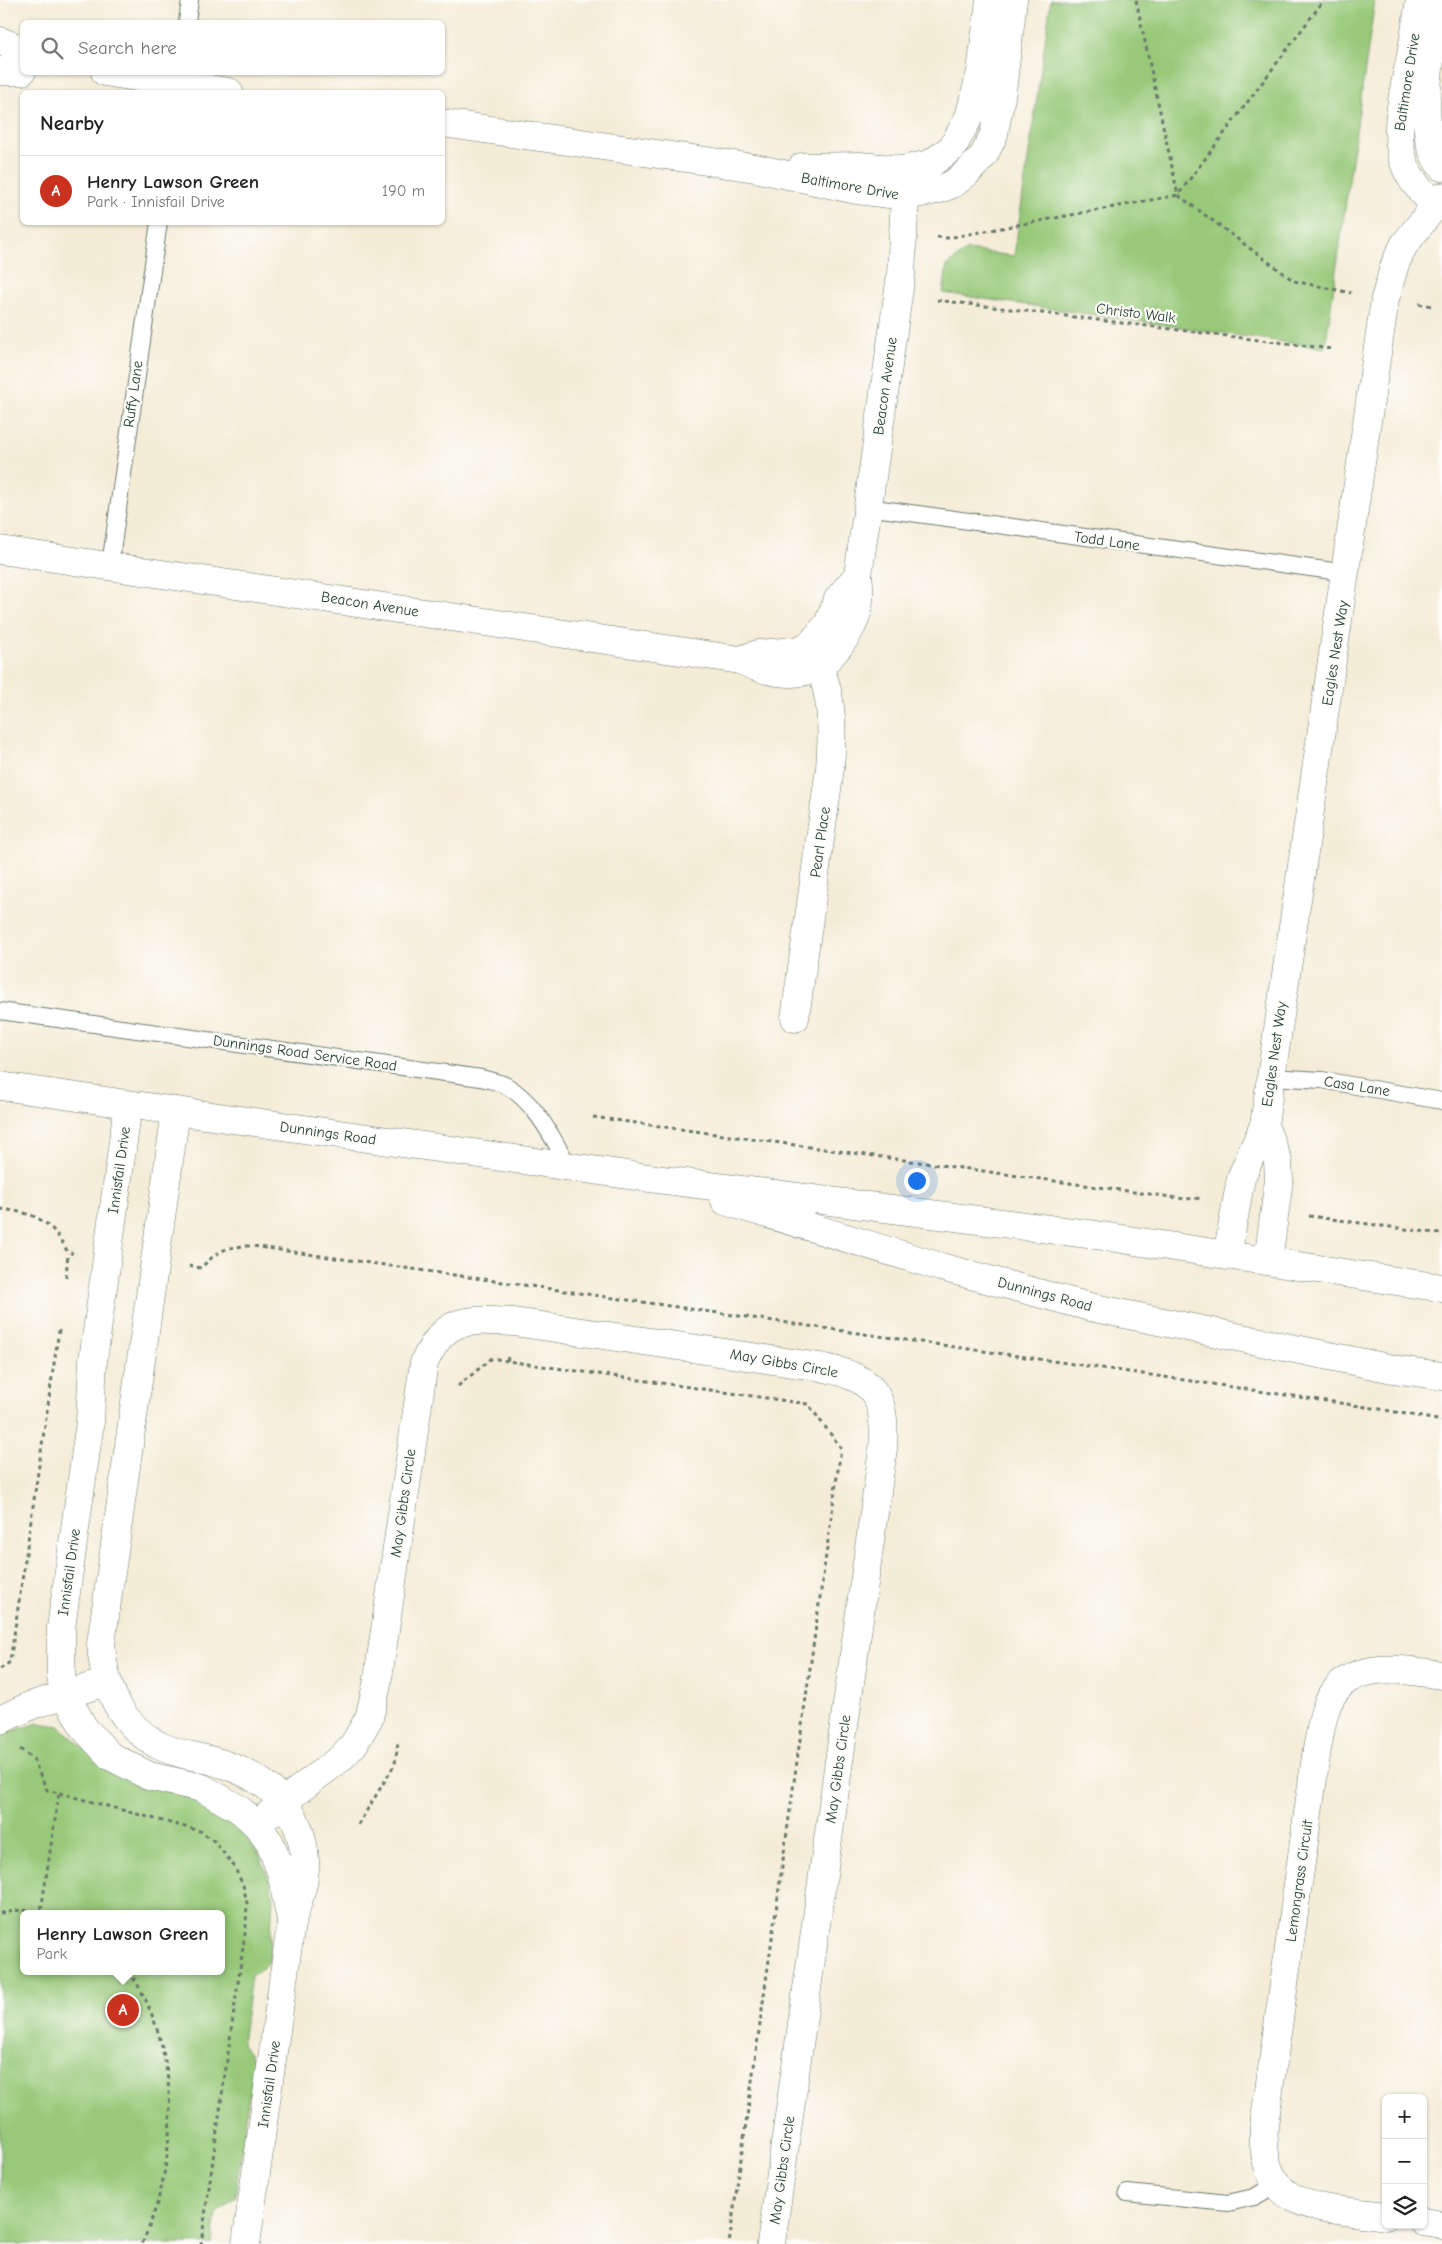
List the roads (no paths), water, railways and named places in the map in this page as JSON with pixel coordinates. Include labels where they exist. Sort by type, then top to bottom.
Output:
[{"type":"street","name":"Baltimore Drive","points":[[755,168],[860,166],[903,170],[930,164],[942,156],[952,148],[969,117],[980,72],[990,0]]},
{"type":"street","name":"Baltimore Drive","points":[[445,123],[755,168],[857,190],[905,196],[937,190],[953,184],[968,172],[984,155],[994,134],[1013,0]]},
{"type":"street","name":"Baltimore Drive","points":[[1420,0],[1401,105],[1398,129],[1399,143],[1408,172],[1419,189],[1440,203]]},
{"type":"street","name":"Baltimore Drive","points":[[1440,0],[1427,90],[1426,120],[1430,143],[1437,162],[1442,167]]},
{"type":"street","points":[[0,41],[20,49]]},
{"type":"street","points":[[0,71],[20,71]]},
{"type":"street","points":[[126,75],[219,90]]},
{"type":"street","name":"Beacon Avenue","points":[[0,550],[740,660],[758,654],[797,651],[814,656],[838,599],[858,574],[898,293],[904,233],[905,196],[903,170]]},
{"type":"street","name":"Eagles Nest Way","points":[[1227,1256],[1236,1203],[1249,1156],[1264,1125],[1347,573],[1385,299],[1395,264],[1404,245],[1440,203]]},
{"type":"street","name":"Pearl Place","points":[[795,1018],[830,768],[831,716],[825,685],[814,656]]},
{"type":"street","name":"Dunnings Road","points":[[0,1086],[656,1179],[1096,1236],[1442,1288]]},
{"type":"street","name":"Innisfail Drive","points":[[128,1105],[93,1360],[90,1422],[61,1628],[61,1676],[65,1694],[84,1728],[110,1756],[148,1776],[202,1788],[239,1809],[257,1825],[270,1843],[281,1872],[292,1924]]},
{"type":"street","name":"Innisfail Drive","points":[[176,1112],[101,1644],[106,1682],[114,1700],[125,1717],[141,1734],[175,1753],[221,1763],[246,1772],[268,1786],[284,1800],[302,1841],[305,1862],[303,1886],[292,1924],[246,2244]]},
{"type":"street","name":"Eagles Nest Way","points":[[1264,1125],[1278,1161],[1279,1180],[1268,1261]]},
{"type":"street","name":"Dunnings Road","points":[[656,1179],[941,1267],[1090,1306],[1393,1369],[1442,1376]]},
{"type":"street","points":[[1366,1276],[1442,1274]]},
{"type":"street","name":"May Gibbs Circle","points":[[257,1825],[284,1800],[341,1758],[362,1732],[374,1702],[422,1372],[432,1345],[438,1336],[450,1327],[463,1323],[482,1321],[514,1322],[837,1370],[857,1378],[870,1387],[879,1400],[883,1412],[883,1449],[771,2244]]},
{"type":"street","name":"Lemongrass Circuit","points":[[1276,2185],[1270,2175],[1266,2160],[1263,2144],[1264,2126],[1317,1749],[1325,1709],[1336,1689],[1359,1674],[1389,1668],[1442,1675]]},
{"type":"street","points":[[0,1720],[32,1705],[106,1682]]},
{"type":"street","points":[[1276,2185],[1286,2194],[1313,2205],[1382,2215]]},
{"type":"street","points":[[1427,2222],[1442,2224]]},
{"type":"lane","points":[[187,20],[190,0]]},
{"type":"lane","name":"Ruffy Lane","points":[[110,565],[159,225]]},
{"type":"lane","name":"Todd Lane","points":[[867,508],[1347,573]]},
{"type":"lane","name":"Dunnings Road Service Road","points":[[0,1011],[481,1078],[507,1085],[527,1102],[541,1118],[569,1166]]},
{"type":"lane","name":"Casa Lane","points":[[1271,1077],[1322,1080],[1442,1101]]},
{"type":"lane","points":[[1127,2193],[1228,2203],[1254,2197],[1276,2185]]},
{"type":"place","name":"Henry Lawson Green","points":[[123,2010]]}]
